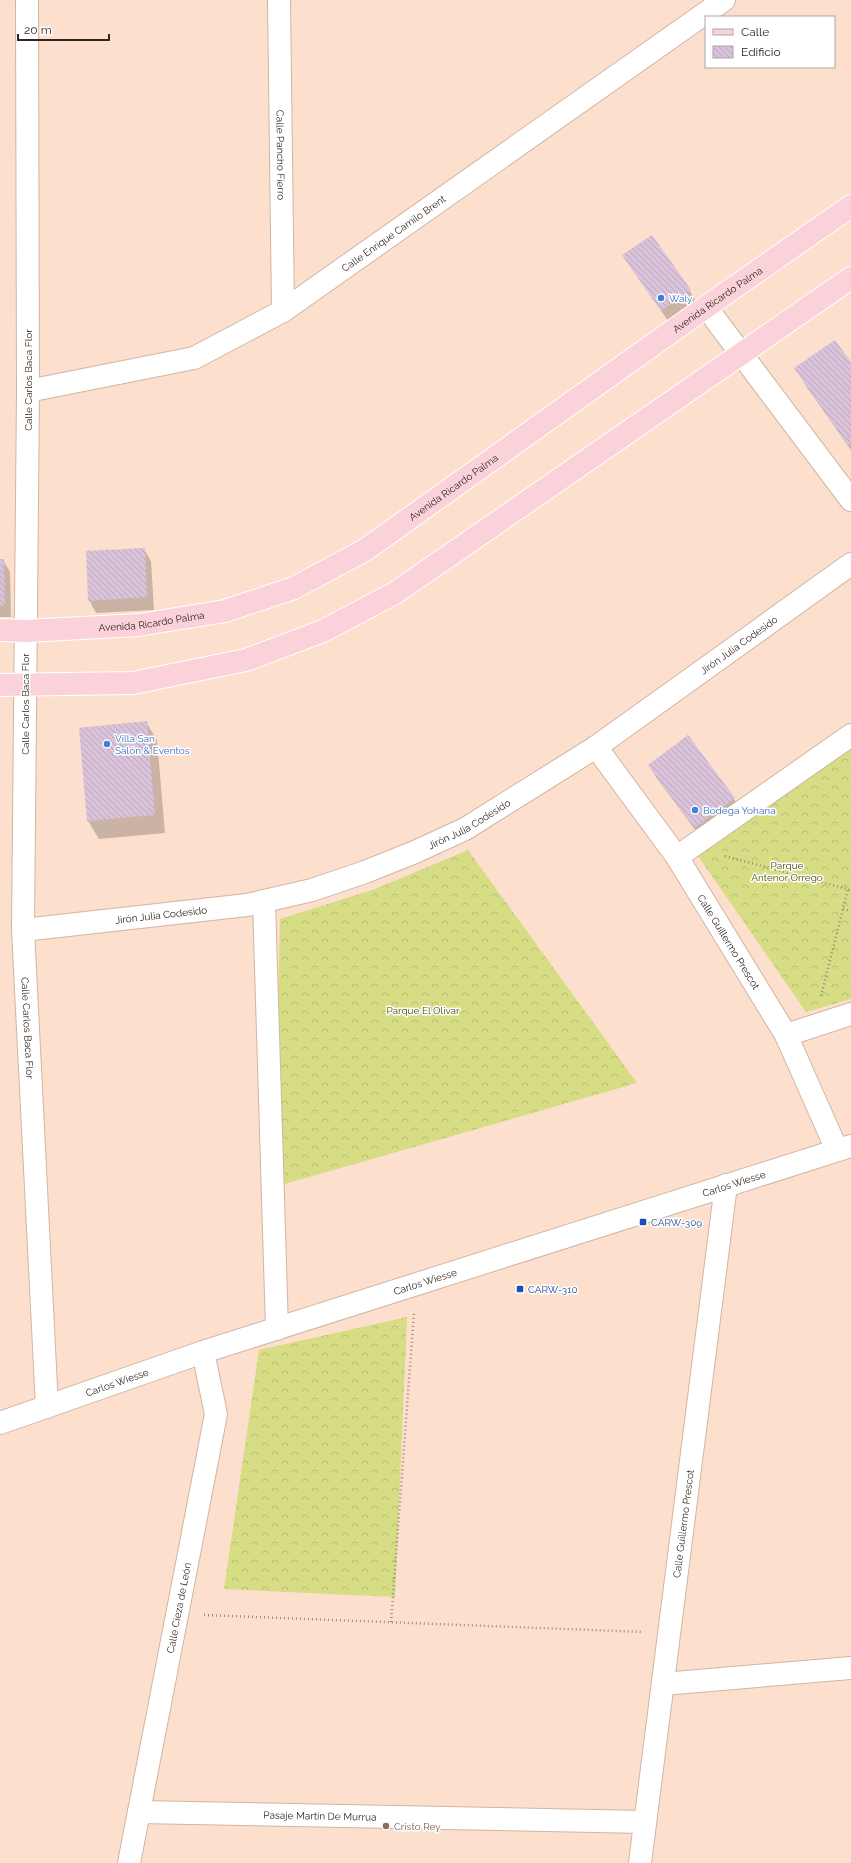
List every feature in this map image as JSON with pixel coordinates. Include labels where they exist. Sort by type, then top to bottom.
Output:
[{"type":"main road","name":"Avenida Ricardo Palma","points":[[0,630],[26,631],[147,623],[225,611],[294,588],[365,550],[706,307],[851,206]]},
{"type":"main road","points":[[0,685],[133,683],[246,660],[323,631],[395,593],[851,278]]},
{"type":"street","name":"Calle Carlos Baca Flor","points":[[27,0],[28,391],[23,930],[47,1407]]},
{"type":"street","name":"Calle Pancho Fierro","points":[[279,0],[283,311]]},
{"type":"street","name":"Calle Enrique Camilo Brent","points":[[28,391],[194,358],[283,311],[724,0]]},
{"type":"street","points":[[706,307],[851,500]]},
{"type":"street","name":"Jirón Julia Codesido","points":[[23,930],[240,906],[264,902],[312,890],[365,872],[465,829],[596,747],[851,564]]},
{"type":"street","points":[[685,852],[851,736]]},
{"type":"street","name":"Calle Guillermo Prescot","points":[[596,747],[685,852],[786,1035],[844,1148]]},
{"type":"street","points":[[264,902],[277,1329]]},
{"type":"street","points":[[786,1035],[822,1022],[851,1014]]},
{"type":"street","name":"Carlos Wiesse","points":[[0,1423],[203,1352],[844,1148]]},
{"type":"street","name":"Calle Guillermo Prescot","points":[[640,1863],[726,1185]]},
{"type":"street","name":"Calle Cieza de León","points":[[129,1863],[216,1414],[203,1352]]},
{"type":"street","points":[[663,1684],[851,1668]]},
{"type":"street","name":"Pasaje Martin De Murrua","points":[[139,1812],[645,1822]]},
{"type":"path","points":[[685,852],[849,890],[821,997],[822,1022]]},
{"type":"path","points":[[843,909],[851,911]]},
{"type":"path","points":[[391,1622],[416,1284]]},
{"type":"path","points":[[177,1614],[670,1632]]},
{"type":"green space","name":"Parque Antenor Orrego","points":[[851,744],[851,999],[806,1012],[696,853]]},
{"type":"green space","name":"Parque El Olivar","points":[[468,850],[637,1083],[274,1187],[280,919],[375,889]]},
{"type":"green space","points":[[407,1317],[395,1597],[224,1589],[259,1350]]},
{"type":"building","points":[[652,235],[691,290],[661,311],[622,255]]},
{"type":"building","points":[[835,340],[851,362],[851,443],[848,445],[794,368]]},
{"type":"building","points":[[145,548],[147,597],[88,601],[86,551]]},
{"type":"building","points":[[0,559],[4,559],[5,605],[0,605]]},
{"type":"building","points":[[147,721],[155,815],[87,821],[79,728]]},
{"type":"building","points":[[688,735],[735,798],[694,828],[648,765]]},
{"type":"place","name":"Waly","points":[[661,298]]},
{"type":"place","name":"Villa San Salón & Eventos","points":[[107,744]]},
{"type":"place","name":"Bodega Yohana","points":[[695,810]]},
{"type":"place","name":"CARW-309","points":[[643,1222]]},
{"type":"place","name":"CARW-310","points":[[520,1289]]},
{"type":"place","name":"Cristo Rey","points":[[386,1826]]}]
